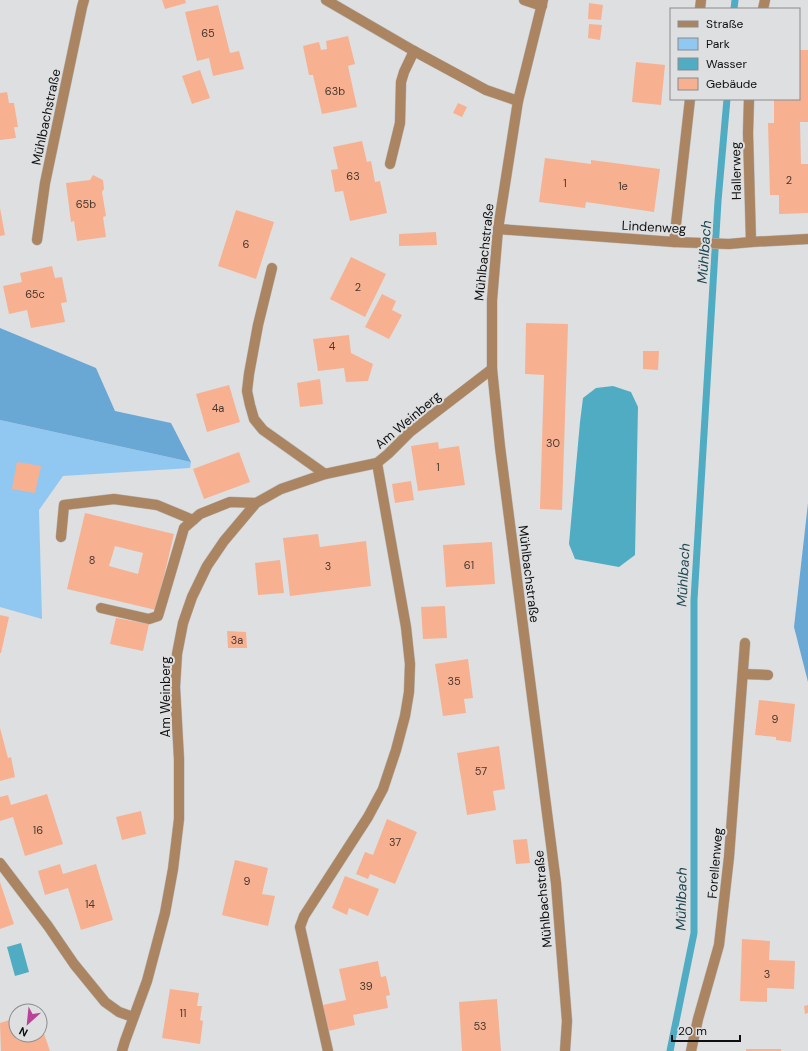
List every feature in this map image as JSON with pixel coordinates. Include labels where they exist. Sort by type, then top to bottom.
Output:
[{"type":"street","name":"Mühlbachstraße","points":[[37,240],[49,163],[84,0]]},
{"type":"street","points":[[326,0],[414,51],[486,90],[518,101]]},
{"type":"street","points":[[524,0],[542,3]]},
{"type":"street","name":"Mühlbachstraße","points":[[542,3],[518,101],[498,229],[492,300],[492,369],[500,447],[556,883],[567,1021],[565,1051]]},
{"type":"street","points":[[390,164],[400,123],[401,82],[414,51]]},
{"type":"street","points":[[674,242],[690,100]]},
{"type":"street","name":"Hallerweg","points":[[749,100],[748,134],[751,242]]},
{"type":"street","name":"Lindenweg","points":[[498,229],[674,242],[729,244],[808,239]]},
{"type":"street","points":[[272,268],[258,325],[249,374],[247,391],[250,405],[254,419],[264,430],[325,474]]},
{"type":"street","name":"Am Weinberg","points":[[122,1051],[147,981],[165,913],[173,869],[179,819],[179,759],[175,687],[177,654],[183,623],[192,597],[208,566],[224,541],[256,503],[281,488],[325,474],[377,463],[410,432],[492,369]]},
{"type":"street","points":[[328,1051],[300,927],[304,916],[368,817],[383,789],[405,716],[408,692],[410,664],[406,627],[377,463]]},
{"type":"street","points":[[61,538],[64,505],[85,502],[114,499],[157,505],[193,520]]},
{"type":"street","points":[[101,608],[149,619],[158,616],[184,528],[200,514],[230,502],[256,503]]},
{"type":"street","name":"Forellenweg","points":[[691,1051],[698,1019],[719,945],[729,857],[745,643]]},
{"type":"street","points":[[743,674],[768,675]]},
{"type":"street","points":[[0,863],[48,926],[74,964],[105,1002],[119,1012],[133,1017]]},
{"type":"green space","points":[[0,420],[191,462],[190,468],[63,476],[39,510],[42,619],[0,607]]},
{"type":"shaded area","points":[[0,328],[96,368],[115,411],[171,423],[191,462],[0,420]]},
{"type":"shaded area","points":[[808,503],[808,682],[794,627]]},
{"type":"water","points":[[613,386],[631,392],[638,407],[635,555],[619,567],[575,559],[569,544],[583,398],[596,388]]},
{"type":"water","points":[[21,943],[29,972],[15,976],[7,947]]},
{"type":"building","points":[[162,0],[185,0],[186,3],[165,9]]},
{"type":"building","points":[[589,3],[603,5],[601,20],[588,19]]},
{"type":"building","points":[[218,5],[230,53],[239,51],[244,69],[213,76],[209,58],[197,61],[185,12]]},
{"type":"building","points":[[589,24],[602,25],[600,40],[588,38]]},
{"type":"building","points":[[348,36],[355,64],[348,66],[357,107],[322,114],[313,75],[309,75],[303,46],[319,42],[321,50],[327,49],[326,41]]},
{"type":"building","points":[[800,50],[808,50],[808,122],[800,122],[801,164],[808,164],[808,213],[779,214],[779,195],[770,195],[768,123],[774,123],[774,100],[800,100]]},
{"type":"building","points":[[636,62],[665,65],[661,105],[632,102]]},
{"type":"building","points":[[200,70],[210,98],[192,104],[182,76]]},
{"type":"building","points":[[7,92],[9,103],[14,103],[18,127],[14,127],[16,138],[0,140],[0,93]]},
{"type":"building","points":[[458,103],[467,107],[462,117],[453,113]]},
{"type":"building","points":[[362,141],[367,162],[371,161],[375,182],[380,181],[387,213],[350,221],[343,191],[335,192],[331,170],[338,169],[333,147]]},
{"type":"building","points":[[545,158],[591,164],[591,160],[660,169],[654,212],[586,202],[585,208],[539,202]]},
{"type":"building","points":[[93,175],[103,180],[104,189],[102,192],[106,216],[103,217],[106,237],[77,241],[74,221],[71,222],[66,183],[90,180]]},
{"type":"building","points":[[0,208],[5,235],[0,236]]},
{"type":"building","points":[[236,210],[274,222],[256,279],[218,266]]},
{"type":"building","points":[[436,232],[437,245],[399,246],[399,234]]},
{"type":"building","points":[[351,257],[386,274],[365,317],[330,299]]},
{"type":"building","points":[[52,266],[55,278],[62,277],[67,302],[61,303],[65,322],[31,328],[27,310],[9,314],[3,286],[22,282],[20,273]]},
{"type":"building","points":[[382,294],[396,301],[392,310],[402,315],[389,339],[365,327]]},
{"type":"building","points":[[526,323],[568,324],[562,510],[540,509],[544,375],[525,374]]},
{"type":"building","points":[[349,335],[351,353],[373,364],[368,381],[346,382],[344,368],[318,371],[313,339]]},
{"type":"building","points":[[643,351],[659,351],[658,370],[643,369]]},
{"type":"building","points":[[320,379],[323,404],[300,407],[297,383]]},
{"type":"building","points":[[229,385],[240,422],[207,432],[196,394]]},
{"type":"building","points":[[438,442],[439,449],[459,446],[465,485],[418,491],[411,446]]},
{"type":"building","points":[[239,452],[250,482],[204,499],[193,469]]},
{"type":"building","points":[[17,462],[41,466],[35,493],[12,489]]},
{"type":"building","points":[[411,481],[414,500],[395,503],[392,484]]},
{"type":"building","points":[[85,513],[174,534],[156,610],[67,589]],"holes":[[[115,546],[143,553],[138,574],[109,566]]]},
{"type":"building","points":[[318,534],[320,547],[366,541],[371,586],[290,596],[283,538]]},
{"type":"building","points":[[492,542],[495,584],[446,587],[443,545]]},
{"type":"building","points":[[280,560],[284,593],[258,595],[255,563]]},
{"type":"building","points":[[445,606],[447,638],[423,639],[421,607]]},
{"type":"building","points":[[0,615],[9,617],[1,653],[0,653]]},
{"type":"building","points":[[116,618],[149,624],[143,651],[110,644]]},
{"type":"building","points":[[227,631],[246,632],[247,648],[228,648]]},
{"type":"building","points":[[468,659],[473,698],[464,699],[466,713],[443,716],[435,664]]},
{"type":"building","points":[[759,700],[795,704],[791,742],[776,740],[776,737],[755,735]]},
{"type":"building","points":[[0,728],[8,758],[11,757],[15,777],[0,781]]},
{"type":"building","points":[[499,746],[505,789],[493,791],[496,810],[467,815],[457,753]]},
{"type":"building","points":[[47,794],[63,844],[25,856],[13,817],[0,821],[0,797],[8,795],[11,805]]},
{"type":"building","points":[[141,811],[146,834],[122,840],[116,817]]},
{"type":"building","points":[[387,819],[417,832],[395,884],[370,874],[368,879],[356,874],[365,852],[373,855]]},
{"type":"building","points":[[527,839],[530,863],[516,864],[513,840]]},
{"type":"building","points":[[235,860],[268,868],[262,894],[275,896],[268,926],[222,915]]},
{"type":"building","points":[[60,864],[63,874],[96,864],[113,920],[81,930],[68,888],[45,895],[38,871]]},
{"type":"building","points":[[345,876],[379,889],[368,916],[349,908],[347,915],[332,908]]},
{"type":"building","points":[[0,882],[14,924],[0,929]]},
{"type":"building","points":[[742,939],[770,941],[769,960],[795,961],[794,989],[767,988],[767,1002],[740,1001]]},
{"type":"building","points":[[378,961],[381,977],[386,976],[390,995],[386,996],[388,1008],[353,1015],[355,1025],[328,1031],[323,1005],[346,1000],[339,969]]},
{"type":"building","points":[[170,989],[199,993],[197,1006],[202,1006],[200,1020],[203,1021],[200,1044],[162,1038]]},
{"type":"building","points":[[497,999],[501,1051],[462,1051],[459,1002]]},
{"type":"building","points":[[808,1005],[808,1013],[805,1014],[804,1006]]},
{"type":"building","points":[[8,1020],[8,1043],[47,1043],[50,1051],[1,1051],[0,1023]]},
{"type":"building","points":[[746,1049],[781,1049],[781,1051],[746,1051]]},
{"type":"waterway","name":"Mühlbach","points":[[734,8],[735,0]]},
{"type":"waterway","name":"Mühlbach","points":[[670,1051],[694,933],[694,600],[718,201],[727,100]]}]
